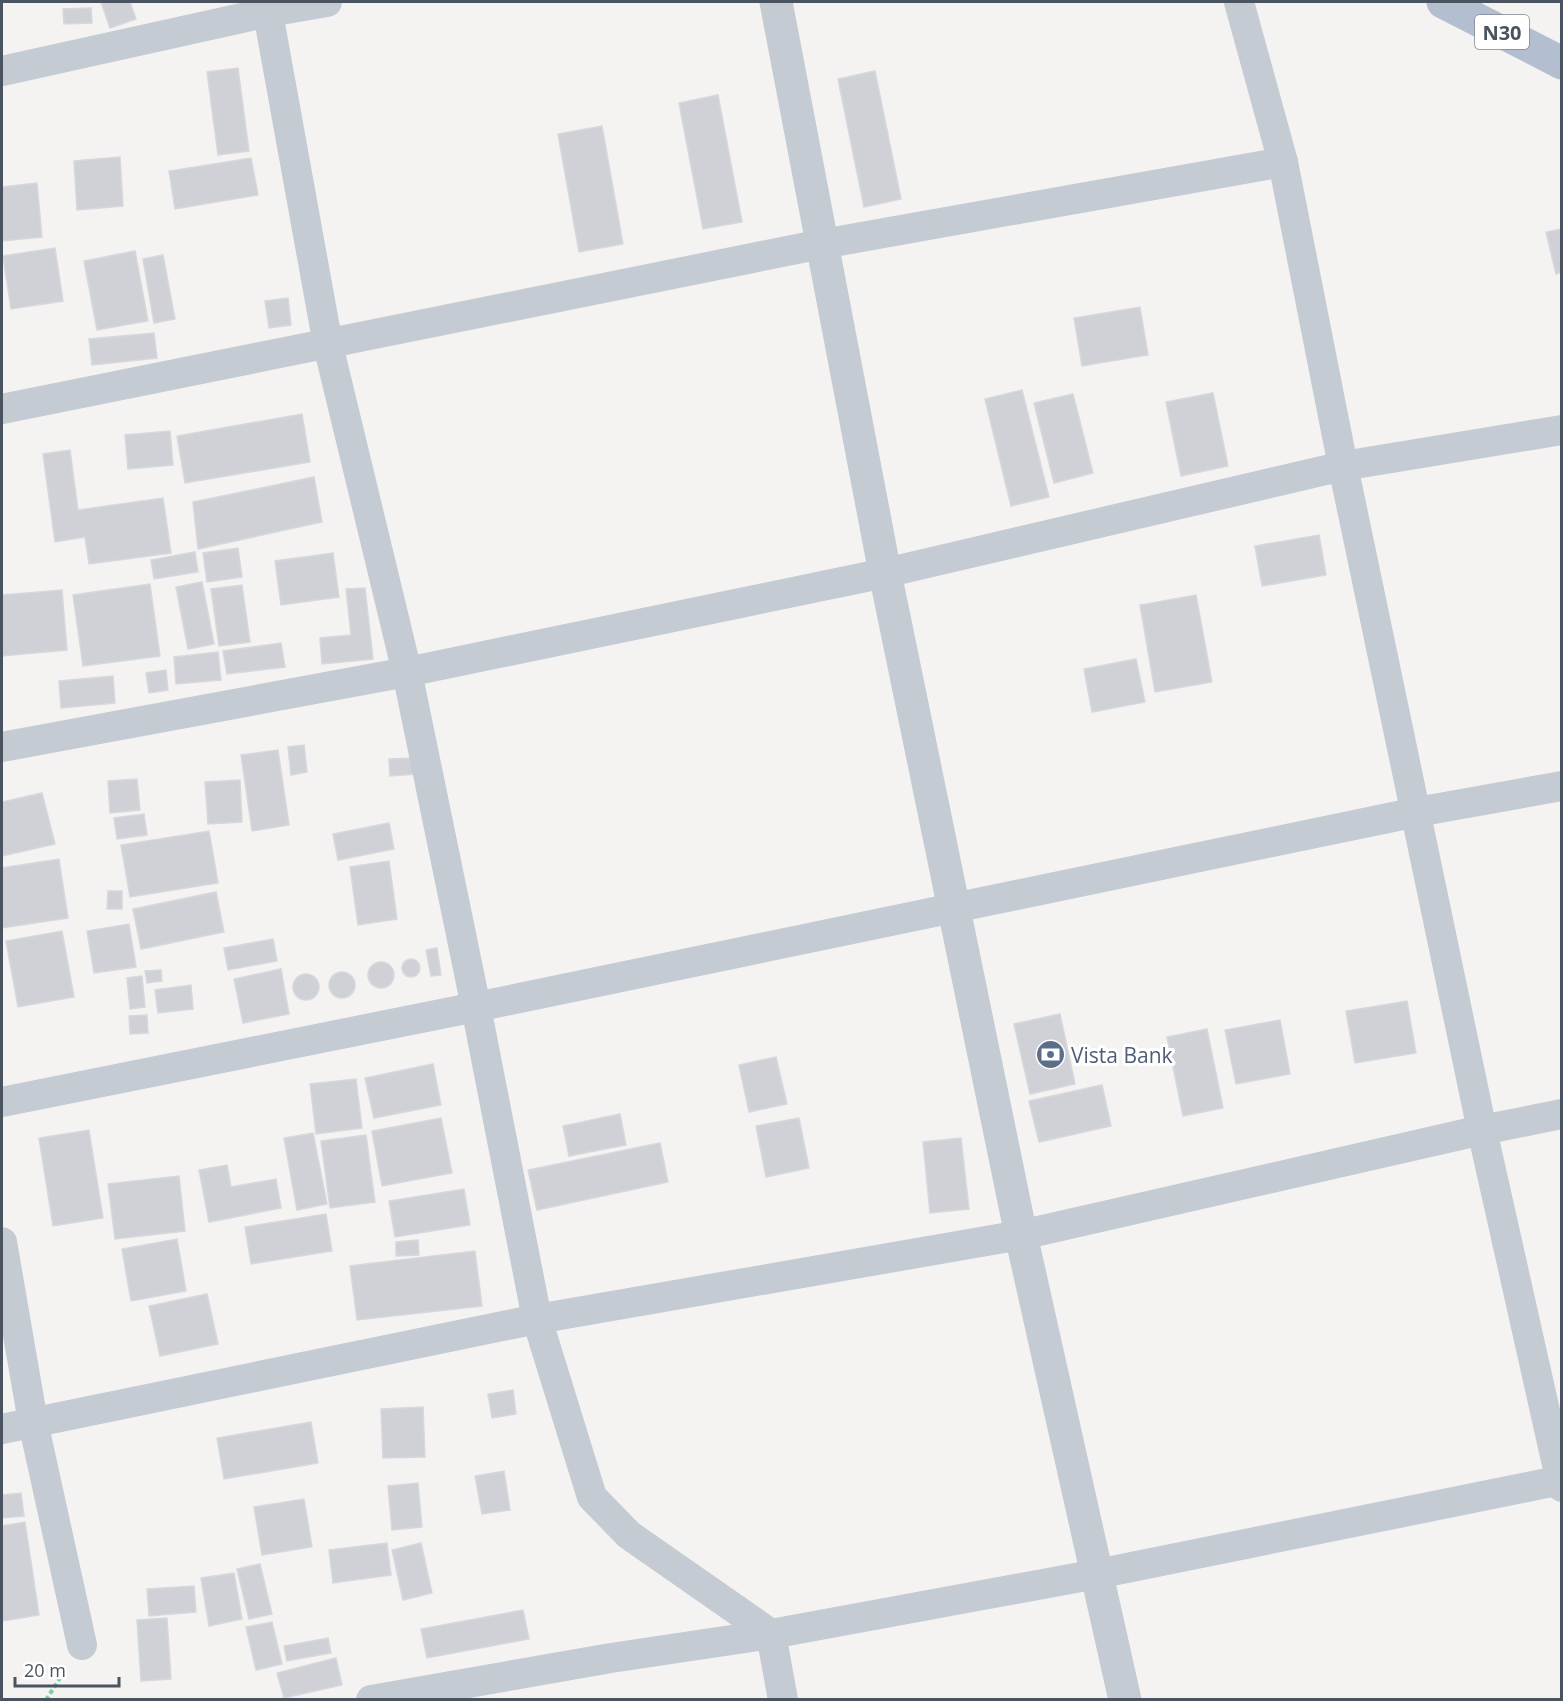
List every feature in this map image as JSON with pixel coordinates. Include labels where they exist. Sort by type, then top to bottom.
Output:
[{"type":"main road","name":"N30","points":[[1443,2],[1562,63]]},
{"type":"street","points":[[2,71],[268,7],[327,2]]},
{"type":"street","points":[[776,2],[885,573],[1021,1235],[1125,1700]]},
{"type":"street","points":[[372,1700],[611,1658],[771,1634],[1097,1574],[1561,1482],[1482,1130],[1343,466],[1284,162],[1239,2]]},
{"type":"street","points":[[268,7],[328,345],[407,672],[537,1319],[592,1497],[629,1535],[771,1634],[783,1700]]},
{"type":"street","points":[[2,409],[822,244],[1284,162]]},
{"type":"street","points":[[2,747],[407,672],[885,573],[1343,466],[1562,430]]},
{"type":"street","points":[[2,1102],[476,1007],[1417,812],[1562,786]]},
{"type":"street","points":[[2,1429],[537,1319],[1021,1235],[1482,1130],[1562,1114]]},
{"type":"street","points":[[2,1242],[33,1422],[82,1645]]},
{"type":"building","points":[[101,2],[130,2],[136,19],[110,28]]},
{"type":"building","points":[[91,8],[92,23],[64,24],[63,9]]},
{"type":"building","points":[[238,68],[249,151],[218,155],[207,72]]},
{"type":"building","points":[[875,71],[901,199],[864,207],[838,79]]},
{"type":"building","points":[[718,95],[742,222],[703,229],[679,103]]},
{"type":"building","points":[[602,126],[623,244],[579,252],[558,134]]},
{"type":"building","points":[[120,157],[123,206],[77,210],[74,161]]},
{"type":"building","points":[[251,158],[258,195],[175,209],[169,171]]},
{"type":"building","points":[[37,183],[42,237],[2,241],[2,187]]},
{"type":"building","points":[[1562,229],[1562,272],[1556,274],[1546,232]]},
{"type":"building","points":[[55,248],[63,301],[11,309],[3,256]]},
{"type":"building","points":[[135,251],[148,321],[97,330],[84,261]]},
{"type":"building","points":[[163,255],[175,319],[154,323],[143,259]]},
{"type":"building","points":[[288,298],[291,325],[269,328],[265,301]]},
{"type":"building","points":[[1140,307],[1148,355],[1082,366],[1074,318]]},
{"type":"building","points":[[154,333],[157,358],[92,365],[89,339]]},
{"type":"building","points":[[1022,390],[1049,497],[1011,506],[985,399]]},
{"type":"building","points":[[1213,393],[1228,466],[1181,476],[1166,402]]},
{"type":"building","points":[[1073,394],[1093,473],[1054,483],[1034,403]]},
{"type":"building","points":[[302,414],[310,462],[185,483],[177,436]]},
{"type":"building","points":[[170,431],[173,465],[128,469],[125,435]]},
{"type":"building","points":[[70,450],[78,510],[163,498],[171,553],[89,564],[85,537],[55,542],[43,454]]},
{"type":"building","points":[[314,477],[322,522],[198,549],[193,502]]},
{"type":"building","points":[[1319,535],[1326,575],[1262,586],[1255,546]]},
{"type":"building","points":[[238,548],[242,577],[207,582],[203,553]]},
{"type":"building","points":[[195,552],[198,572],[154,579],[151,560]]},
{"type":"building","points":[[333,553],[339,597],[281,605],[275,561]]},
{"type":"building","points":[[202,582],[214,644],[188,649],[176,587]]},
{"type":"building","points":[[150,584],[160,656],[83,666],[73,595]]},
{"type":"building","points":[[242,585],[250,642],[219,646],[211,589]]},
{"type":"building","points":[[365,588],[373,659],[322,664],[320,638],[351,635],[346,589]]},
{"type":"building","points":[[62,590],[67,650],[2,656],[2,595]]},
{"type":"building","points":[[1196,595],[1212,682],[1155,692],[1140,605]]},
{"type":"building","points":[[281,643],[285,667],[227,674],[223,651]]},
{"type":"building","points":[[218,652],[221,680],[176,684],[174,657]]},
{"type":"building","points":[[1136,659],[1145,702],[1092,712],[1084,669]]},
{"type":"building","points":[[166,670],[168,690],[149,693],[146,673]]},
{"type":"building","points":[[113,676],[115,703],[61,708],[59,681]]},
{"type":"building","points":[[304,745],[307,772],[291,775],[288,747]]},
{"type":"building","points":[[278,750],[289,825],[252,831],[241,755]]},
{"type":"building","points":[[416,758],[417,774],[390,776],[389,759]]},
{"type":"building","points":[[137,779],[140,810],[110,813],[108,781]]},
{"type":"building","points":[[240,780],[242,822],[208,824],[205,782]]},
{"type":"building","points":[[42,793],[55,844],[2,856],[2,802]]},
{"type":"building","points":[[144,814],[147,835],[117,839],[114,818]]},
{"type":"building","points":[[389,823],[394,849],[338,860],[333,834]]},
{"type":"building","points":[[209,831],[218,883],[130,897],[121,845]]},
{"type":"building","points":[[59,859],[68,918],[2,928],[2,868]]},
{"type":"building","points":[[389,861],[397,919],[358,925],[350,867]]},
{"type":"building","points":[[108,891],[122,891],[122,909],[107,909]]},
{"type":"building","points":[[216,892],[224,932],[141,949],[133,909]]},
{"type":"building","points":[[129,924],[136,967],[94,973],[87,931]]},
{"type":"building","points":[[62,931],[74,997],[18,1007],[6,941]]},
{"type":"building","points":[[273,939],[277,961],[228,970],[224,948]]},
{"type":"building","points":[[437,948],[441,975],[431,976],[426,950]]},
{"type":"building","points":[[411,959],[417,962],[420,968],[417,974],[411,977],[405,974],[402,968],[405,962]]},
{"type":"building","points":[[381,962],[390,966],[394,975],[390,984],[381,988],[372,984],[368,975],[372,966]]},
{"type":"building","points":[[281,969],[289,1014],[243,1023],[234,979]]},
{"type":"building","points":[[161,970],[162,981],[147,983],[145,971]]},
{"type":"building","points":[[342,972],[351,976],[355,985],[351,994],[342,998],[333,994],[329,985],[333,976]]},
{"type":"building","points":[[306,974],[315,978],[319,987],[315,996],[306,1000],[297,996],[293,987],[297,978]]},
{"type":"building","points":[[142,976],[145,1007],[130,1009],[127,978]]},
{"type":"building","points":[[191,985],[193,1009],[158,1013],[155,990]]},
{"type":"building","points":[[1407,1001],[1416,1053],[1355,1063],[1346,1011]]},
{"type":"building","points":[[1060,1014],[1075,1084],[1030,1094],[1014,1024]]},
{"type":"building","points":[[147,1015],[148,1033],[130,1034],[129,1016]]},
{"type":"building","points":[[1280,1020],[1290,1074],[1236,1084],[1225,1030]]},
{"type":"building","points":[[1207,1029],[1223,1108],[1183,1116],[1167,1037]]},
{"type":"building","points":[[776,1057],[787,1104],[749,1112],[739,1065]]},
{"type":"building","points":[[433,1064],[441,1105],[374,1118],[365,1078]]},
{"type":"building","points":[[356,1079],[362,1128],[316,1134],[310,1084]]},
{"type":"building","points":[[1102,1085],[1111,1126],[1039,1142],[1029,1101]]},
{"type":"building","points":[[620,1114],[626,1145],[569,1156],[563,1126]]},
{"type":"building","points":[[441,1118],[452,1173],[382,1186],[372,1131]]},
{"type":"building","points":[[799,1118],[809,1168],[766,1177],[756,1126]]},
{"type":"building","points":[[89,1130],[103,1218],[53,1226],[39,1138]]},
{"type":"building","points":[[313,1133],[327,1204],[297,1210],[284,1138]]},
{"type":"building","points":[[366,1135],[375,1202],[330,1208],[321,1141]]},
{"type":"building","points":[[961,1138],[969,1209],[930,1213],[923,1142]]},
{"type":"building","points":[[660,1143],[668,1182],[537,1210],[528,1170]]},
{"type":"building","points":[[227,1165],[231,1187],[276,1179],[281,1208],[209,1222],[199,1170]]},
{"type":"building","points":[[179,1176],[185,1231],[115,1239],[108,1184]]},
{"type":"building","points":[[464,1189],[470,1225],[395,1237],[389,1201]]},
{"type":"building","points":[[326,1214],[332,1251],[251,1264],[245,1227]]},
{"type":"building","points":[[177,1239],[186,1291],[131,1301],[122,1249]]},
{"type":"building","points":[[418,1240],[419,1255],[396,1256],[396,1242]]},
{"type":"building","points":[[475,1251],[482,1306],[357,1320],[350,1266]]},
{"type":"building","points":[[207,1294],[218,1344],[160,1356],[149,1306]]},
{"type":"building","points":[[513,1390],[516,1414],[492,1418],[488,1394]]},
{"type":"building","points":[[423,1407],[425,1457],[383,1458],[381,1409]]},
{"type":"building","points":[[311,1422],[318,1463],[224,1479],[217,1438]]},
{"type":"building","points":[[504,1471],[510,1510],[482,1514],[475,1476]]},
{"type":"building","points":[[418,1483],[422,1527],[392,1530],[388,1486]]},
{"type":"building","points":[[21,1493],[24,1516],[2,1518],[2,1495]]},
{"type":"building","points":[[304,1499],[312,1547],[262,1555],[254,1507]]},
{"type":"building","points":[[25,1522],[39,1615],[2,1621],[2,1526]]},
{"type":"building","points":[[387,1543],[391,1575],[333,1583],[329,1550]]},
{"type":"building","points":[[421,1543],[432,1593],[403,1600],[392,1550]]},
{"type":"building","points":[[260,1564],[272,1614],[249,1619],[237,1569]]},
{"type":"building","points":[[234,1573],[242,1619],[209,1626],[201,1578]]},
{"type":"building","points":[[194,1586],[196,1612],[149,1616],[147,1589]]},
{"type":"building","points":[[523,1610],[529,1639],[427,1658],[421,1629]]},
{"type":"building","points":[[167,1618],[171,1679],[141,1681],[137,1620]]},
{"type":"building","points":[[272,1622],[282,1664],[256,1670],[246,1627]]},
{"type":"building","points":[[328,1638],[331,1653],[287,1661],[284,1646]]},
{"type":"building","points":[[336,1658],[342,1685],[284,1698],[277,1673]]},
{"type":"place","name":"Vista Bank","points":[[1050,1055]]}]
